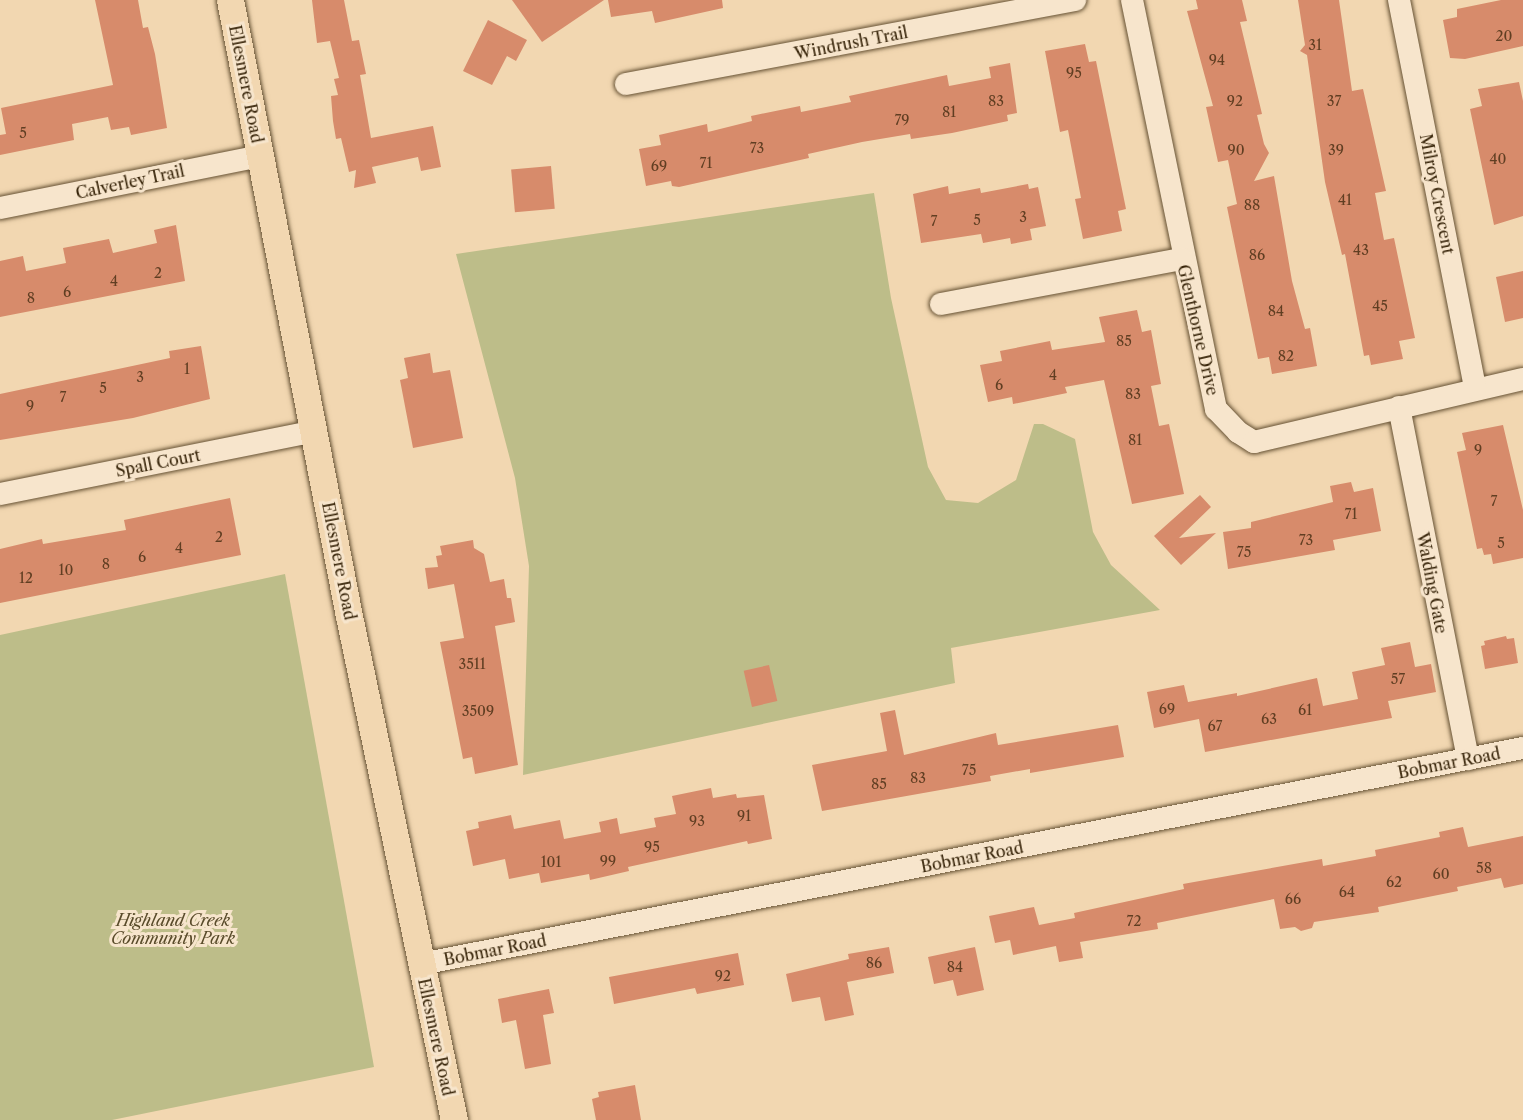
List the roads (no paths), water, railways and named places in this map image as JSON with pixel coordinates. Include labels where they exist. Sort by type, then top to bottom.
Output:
[{"type":"main road","name":"Ellesmere Road","points":[[230,0],[454,1120]]},
{"type":"street","name":"Windrush Trail","points":[[626,84],[1075,0]]},
{"type":"street","name":"Glenthorne Drive","points":[[1132,0],[1182,260],[1216,410],[1243,436],[1254,442],[1475,388],[1523,379]]},
{"type":"street","name":"Milroy Crescent","points":[[1399,0],[1475,388]]},
{"type":"street","name":"Calverley Trail","points":[[0,208],[261,156]]},
{"type":"street","points":[[941,304],[1182,260]]},
{"type":"street","name":"Walding Gate","points":[[1399,406],[1468,759]]},
{"type":"street","name":"Spall Court","points":[[0,494],[315,430]]},
{"type":"street","name":"Bobmar Road","points":[[421,964],[1523,748]]},
{"type":"park label","name":"Highland Creek Community Park","points":[[173,929]]}]
